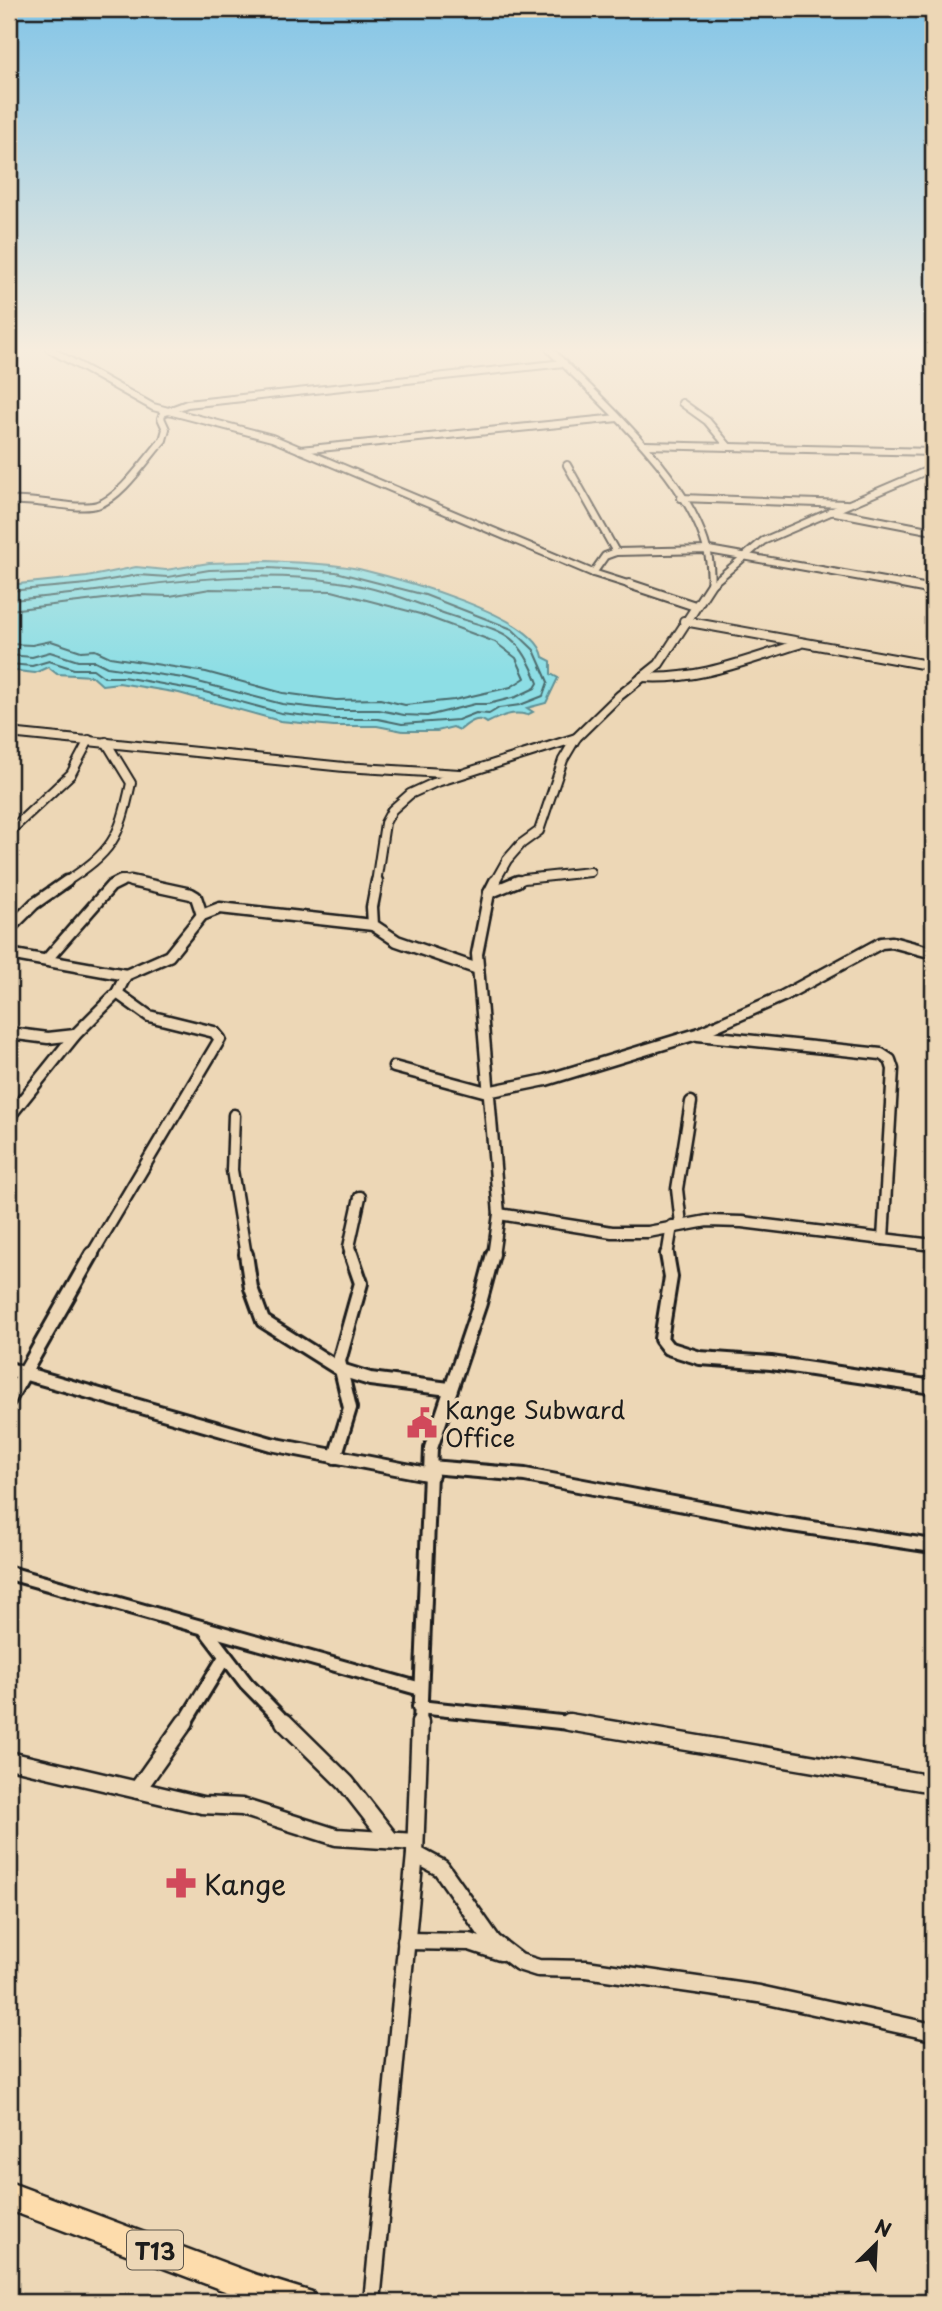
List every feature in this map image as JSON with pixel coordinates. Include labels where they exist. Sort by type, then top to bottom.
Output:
[{"type":"highway","name":"T13","points":[[9,2196],[257,2289],[302,2302]]},
{"type":"street","points":[[9,501],[25,499],[95,506],[112,498],[148,457]]},
{"type":"street","points":[[313,457],[593,573],[695,606]]},
{"type":"street","points":[[653,457],[703,533],[713,573],[711,585]]},
{"type":"street","points":[[567,465],[616,552]]},
{"type":"street","points":[[372,2302],[415,1848],[431,1448],[492,1263],[499,1214],[477,954],[489,893],[507,860],[521,844],[539,831],[563,760],[576,738],[659,664],[684,621],[711,585],[763,541],[933,468]]},
{"type":"street","points":[[924,472],[933,474]]},
{"type":"street","points":[[681,498],[846,504]]},
{"type":"street","points":[[830,511],[933,531]]},
{"type":"street","points":[[593,573],[605,556],[616,552],[709,550],[933,590]]},
{"type":"street","points":[[684,621],[802,643],[879,653],[933,666]]},
{"type":"street","points":[[642,677],[671,679],[700,675],[802,643]]},
{"type":"street","points":[[9,733],[344,767],[460,774]]},
{"type":"street","points":[[373,925],[370,896],[377,880],[387,817],[394,807],[420,790],[460,774],[576,738]]},
{"type":"street","points":[[9,832],[71,774],[89,740]]},
{"type":"street","points":[[9,929],[38,897],[87,866],[118,835],[131,783],[106,742]]},
{"type":"street","points":[[489,893],[524,879],[590,872]]},
{"type":"street","points":[[48,958],[111,886],[124,880],[163,886],[191,894],[197,897],[198,909],[202,915]]},
{"type":"street","points":[[9,954],[48,958],[106,973],[126,975],[169,956],[202,915],[220,908],[373,925],[397,941],[478,969]]},
{"type":"street","points":[[394,1068],[487,1092],[546,1080],[697,1034],[783,996],[881,943],[892,942],[933,953]]},
{"type":"street","points":[[9,1117],[75,1035],[117,993],[126,975]]},
{"type":"street","points":[[9,1400],[140,1170],[220,1039],[214,1032],[149,1016],[117,993]]},
{"type":"street","points":[[9,1033],[48,1038],[75,1035]]},
{"type":"street","points":[[697,1034],[809,1044],[881,1054],[890,1060],[894,1069],[886,1134],[888,1177],[883,1239]]},
{"type":"street","points":[[691,1102],[677,1189],[676,1225],[667,1255],[671,1277],[661,1339],[668,1348],[700,1358],[771,1363],[933,1387]]},
{"type":"street","points":[[234,1115],[232,1170],[251,1288],[263,1321],[341,1370],[370,1379],[449,1388]]},
{"type":"street","points":[[335,1457],[350,1408],[339,1361],[346,1329],[360,1294],[361,1283],[349,1247],[360,1197]]},
{"type":"street","points":[[499,1214],[612,1232],[648,1232],[676,1225],[742,1222],[933,1245]]},
{"type":"street","points":[[9,1369],[271,1444],[335,1457],[432,1471],[525,1475],[785,1524],[933,1546]]},
{"type":"street","points":[[9,1573],[421,1689]]},
{"type":"street","points":[[204,1628],[223,1660],[367,1803],[389,1838]]},
{"type":"street","points":[[137,1790],[179,1732],[223,1660]]},
{"type":"street","points":[[419,1707],[574,1723],[933,1784]]},
{"type":"street","points":[[9,1760],[202,1805],[242,1807],[336,1837],[389,1838],[415,1848],[441,1868],[493,1942],[505,1954]]},
{"type":"street","points":[[406,1941],[470,1942],[538,1968],[586,1969],[759,1994],[933,2032]]},
{"type":"water","points":[[268,561],[359,569],[463,601],[517,627],[535,642],[543,657],[551,661],[551,674],[558,678],[546,703],[527,708],[533,712],[527,715],[507,715],[487,723],[475,720],[460,730],[453,727],[437,731],[403,731],[377,726],[334,726],[280,721],[179,693],[119,683],[102,685],[92,676],[57,674],[48,667],[35,673],[9,670],[9,585],[87,577],[136,567],[166,570],[209,563]]},
{"type":"place","name":"Kange Subward Office","points":[[422,1423]]},
{"type":"place","name":"Kange","points":[[181,1883]]}]
